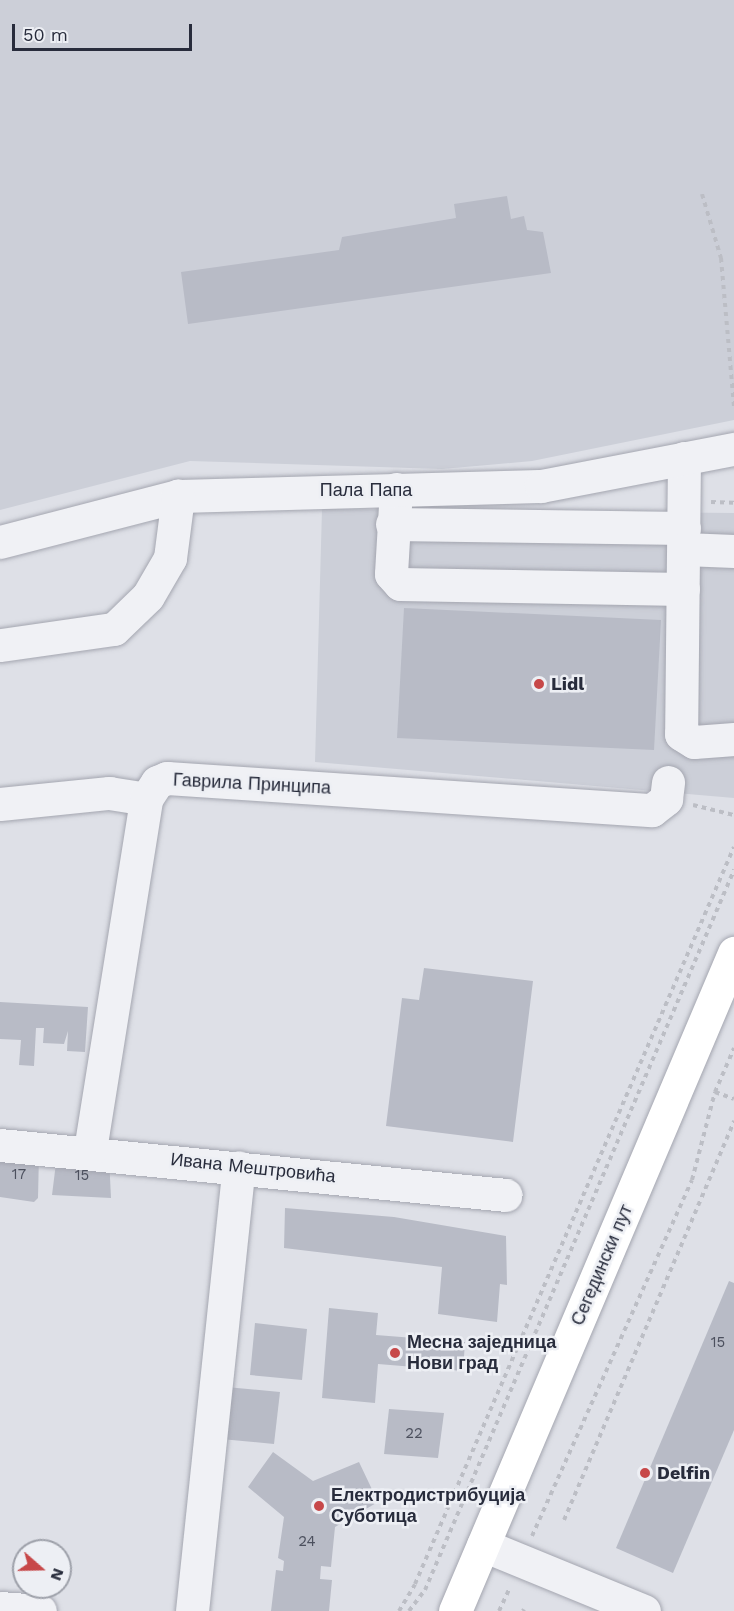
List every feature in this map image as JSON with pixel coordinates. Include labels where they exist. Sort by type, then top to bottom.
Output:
[{"type":"main road","name":"Сегедински пут","points":[[455,1611],[734,953]]},
{"type":"street","name":"Пала Папа","points":[[0,542],[178,496],[541,486],[734,449]]},
{"type":"street","points":[[684,458],[681,734],[694,742],[734,739]]},
{"type":"street","points":[[396,489],[392,524],[391,574],[412,587],[682,589]]},
{"type":"street","points":[[1,645],[114,629],[148,596],[170,558],[178,496]]},
{"type":"street","points":[[392,524],[684,539],[734,551]]},
{"type":"street","name":"Гаврила Принципа","points":[[146,799],[167,778],[652,810],[667,790]]},
{"type":"street","points":[[0,804],[109,793],[146,799],[90,1150]]},
{"type":"street","name":"Ивана Мештровића","points":[[0,1145],[90,1150],[506,1195]]},
{"type":"street","points":[[192,1611],[239,1167]]},
{"type":"street","points":[[483,1545],[644,1611]]},
{"type":"street","points":[[0,1608],[40,1611]]},
{"type":"path","points":[[702,194],[721,258],[734,406]]},
{"type":"path","points":[[667,790],[734,815]]},
{"type":"path","points":[[399,1611],[415,1584],[734,847]]},
{"type":"path","points":[[410,1611],[425,1590],[734,870]]},
{"type":"path","points":[[499,1611],[692,1180],[715,1092],[734,1048]]},
{"type":"path","points":[[715,1092],[734,1099]]},
{"type":"path","points":[[564,1520],[734,1121]]},
{"type":"shaded area","points":[[0,0],[734,0],[734,420],[532,461],[442,469],[190,461],[0,510]]},
{"type":"shaded area","points":[[322,509],[734,513],[734,798],[315,762]]},
{"type":"building","points":[[507,196],[511,219],[524,216],[527,230],[543,232],[551,273],[188,324],[181,272],[339,250],[342,237],[456,218],[454,204]]},
{"type":"building","points":[[404,608],[661,620],[654,750],[397,738]]},
{"type":"building","points":[[424,968],[533,981],[513,1142],[386,1126],[402,998],[419,1000]]},
{"type":"building","points":[[0,1002],[88,1007],[85,1052],[67,1051],[68,1031],[64,1044],[43,1043],[44,1028],[36,1028],[34,1066],[19,1065],[21,1040],[0,1039]]},
{"type":"building","points":[[0,1152],[39,1154],[38,1198],[34,1202],[0,1197]]},
{"type":"building","points":[[57,1155],[109,1157],[111,1198],[52,1195]]},
{"type":"building","points":[[285,1208],[394,1217],[506,1236],[507,1285],[500,1284],[497,1322],[438,1314],[442,1267],[284,1248]]},
{"type":"building","points":[[729,1281],[734,1283],[734,1430],[673,1573],[616,1548]]},
{"type":"building","name":"Месна заједница Нови град","points":[[329,1308],[378,1313],[376,1335],[465,1342],[463,1371],[378,1364],[375,1403],[322,1398]]},
{"type":"building","points":[[255,1323],[307,1329],[302,1380],[250,1375]]},
{"type":"building","points":[[226,1387],[280,1392],[274,1444],[221,1439]]},
{"type":"building","points":[[389,1409],[444,1413],[438,1458],[384,1454]]},
{"type":"building","points":[[273,1452],[313,1481],[359,1462],[378,1502],[335,1527],[331,1567],[321,1566],[320,1579],[332,1580],[329,1611],[271,1611],[276,1570],[283,1571],[284,1561],[278,1558],[284,1517],[248,1487]]},
{"type":"place","name":"Lidl","points":[[539,684]]},
{"type":"place","name":"Месна заједница Нови град","points":[[395,1353]]},
{"type":"place","name":"Delfin","points":[[645,1473]]},
{"type":"place","name":"Електродистрибуција Суботица","points":[[319,1506]]}]
